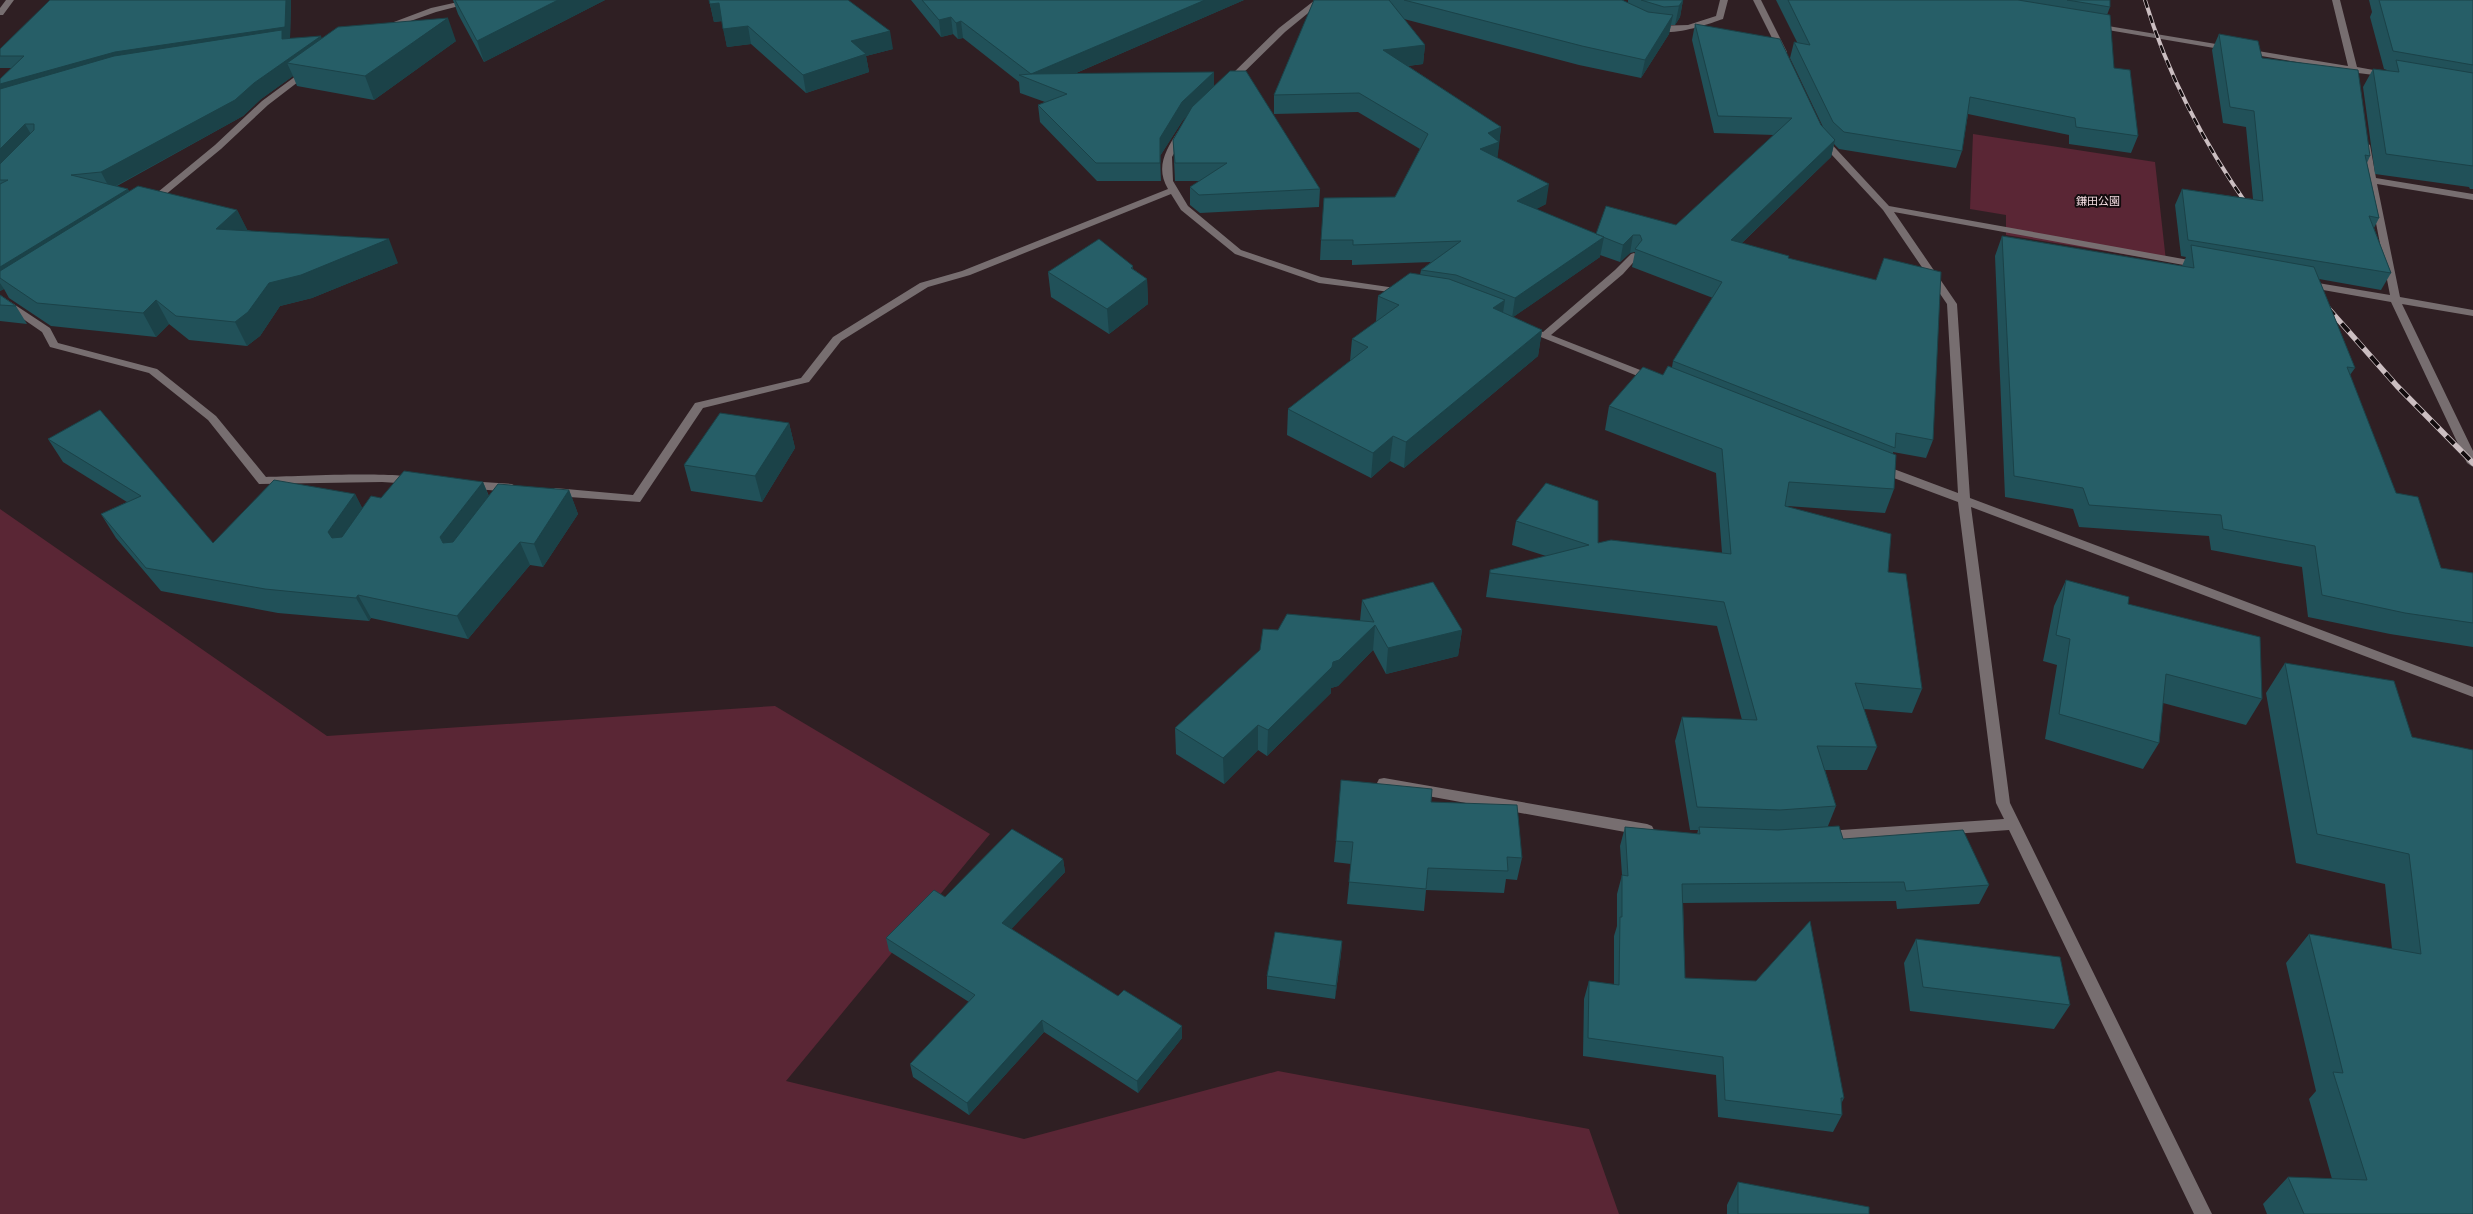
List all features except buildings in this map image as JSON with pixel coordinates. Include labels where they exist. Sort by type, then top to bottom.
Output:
[{"type":"street","points":[[0,13],[10,0]]},
{"type":"street","points":[[434,10],[442,0]]},
{"type":"street","points":[[372,32],[434,10],[478,0]]},
{"type":"street","points":[[1221,90],[1282,30],[1320,0]]},
{"type":"street","points":[[1643,27],[1678,30],[1700,25],[1720,16],[1724,0]]},
{"type":"street","points":[[1757,0],[1787,63]]},
{"type":"street","points":[[2336,0],[2354,70],[2356,88]]},
{"type":"street","points":[[2089,25],[2400,77]]},
{"type":"street","points":[[144,208],[218,147],[265,102],[313,68]]},
{"type":"street","points":[[1187,124],[1167,157],[1168,181],[1184,208],[1238,252],[1319,280],[1412,293]]},
{"type":"street","points":[[1815,124],[1823,141],[1886,208],[1952,304],[1964,502],[2003,803],[2203,1214]]},
{"type":"street","points":[[2364,134],[2370,180],[2396,301],[2473,462]]},
{"type":"street","points":[[2370,180],[2473,197]]},
{"type":"street","points":[[542,491],[636,499],[699,405],[805,380],[836,339],[924,285],[966,273],[1173,190]]},
{"type":"street","points":[[1886,208],[2210,267]]},
{"type":"street","points":[[1544,336],[1619,272],[1634,256]]},
{"type":"street","points":[[2298,283],[2473,313]]},
{"type":"street","points":[[3,296],[46,330],[54,345],[153,371],[212,418],[263,481],[382,478],[421,481]]},
{"type":"street","points":[[1518,326],[1664,384]]},
{"type":"street","points":[[1865,462],[1964,502],[2473,692]]},
{"type":"street","points":[[391,494],[402,479]]},
{"type":"street","points":[[458,484],[519,489],[503,503]]},
{"type":"street","points":[[1384,782],[1657,832]]},
{"type":"street","points":[[1810,838],[2014,824]]},
{"type":"green space","name":"鎌田公園","points":[[1973,134],[2155,162],[2166,261],[2006,235],[2006,215],[1970,209]]},
{"type":"green space","points":[[0,509],[327,736],[775,706],[990,834],[786,1081],[1024,1139],[1278,1071],[1589,1129],[1619,1214],[0,1214]]},
{"type":"railway","points":[[2145,0],[2165,56],[2189,109],[2217,160],[2250,209]]},
{"type":"railway","points":[[2325,305],[2328,309]]},
{"type":"railway","points":[[2327,307],[2397,386],[2473,463]]}]
